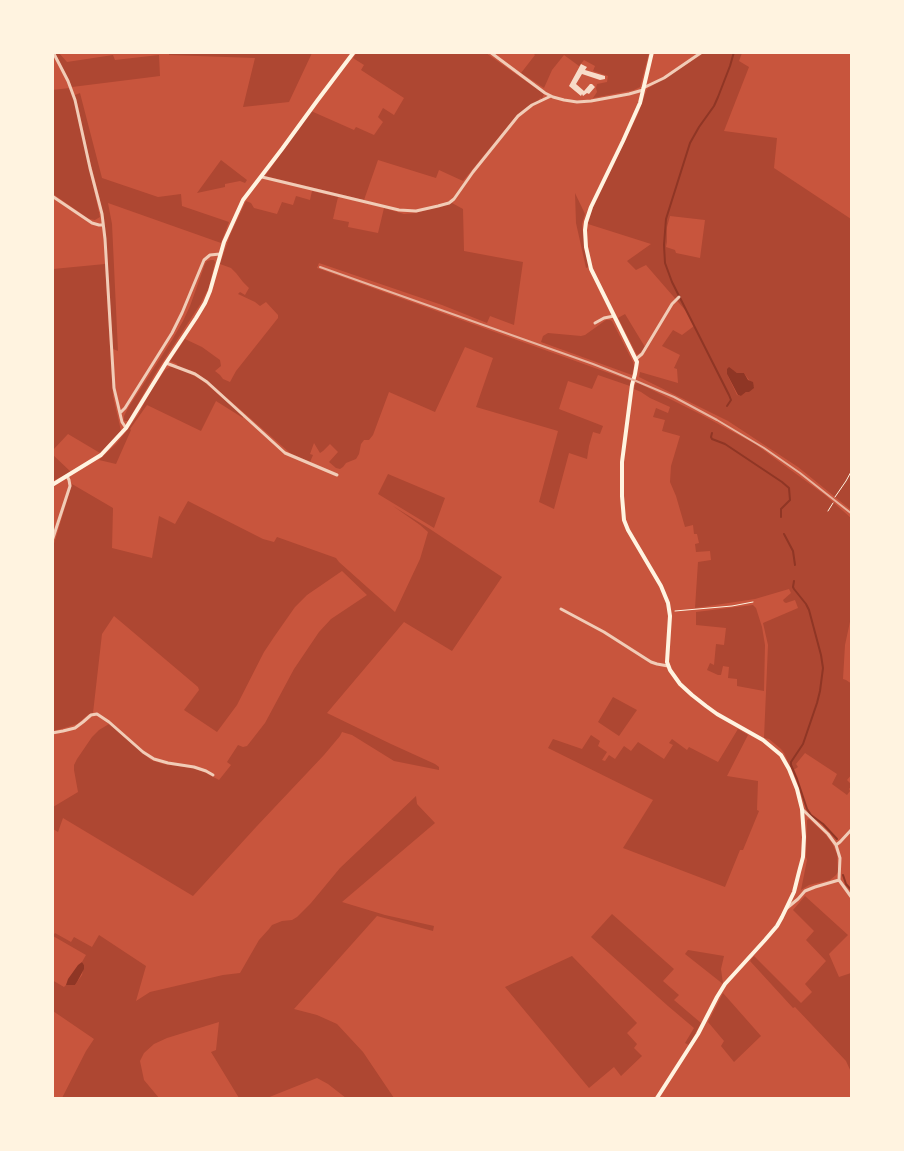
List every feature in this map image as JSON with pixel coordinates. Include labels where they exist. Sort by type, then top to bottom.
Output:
[{"type":"main road","points":[[52,484],[101,455],[126,428],[205,303],[220,254],[243,200],[354,52]]},
{"type":"main road","points":[[652,52],[640,103],[591,207],[586,222],[586,247],[591,269],[636,359],[637,365],[632,385],[622,462],[624,520],[632,537],[662,586],[668,603],[670,611],[668,666],[673,675],[692,696],[717,714],[763,740],[781,755],[797,789],[802,809],[804,837],[803,857],[794,892],[777,926],[725,984],[698,1034],[657,1098]]},
{"type":"street","points":[[53,52],[68,80],[75,100],[102,214],[114,388],[119,413],[126,428]]},
{"type":"street","points":[[490,52],[537,88],[551,96],[570,102],[591,101],[629,94],[643,89],[664,78],[702,52]]},
{"type":"street","points":[[262,177],[399,210],[416,211],[449,203],[518,116],[532,105],[551,96]]},
{"type":"street","points":[[52,196],[92,223],[103,225]]},
{"type":"street","points":[[119,413],[125,408],[172,333],[204,260],[210,256],[220,254]]},
{"type":"street","points":[[636,359],[642,354],[672,304],[679,297]]},
{"type":"street","points":[[595,323],[604,318],[614,316]]},
{"type":"street","points":[[166,363],[195,374],[207,382],[285,453],[337,475]]},
{"type":"street","points":[[52,541],[70,486],[67,476]]},
{"type":"street","points":[[561,609],[604,632],[651,662],[668,666]]},
{"type":"street","points":[[52,732],[75,728],[91,715],[97,714],[154,759],[194,767],[213,775]]},
{"type":"street","points":[[802,809],[828,834],[836,845],[840,858],[839,880],[852,898]]},
{"type":"street","points":[[836,845],[852,830]]},
{"type":"street","points":[[787,908],[805,891],[839,880]]},
{"type":"path","points":[[835,496],[852,470]]},
{"type":"path","points":[[828,511],[833,503]]},
{"type":"path","points":[[670,611],[732,606],[753,602]]},
{"type":"shaded area","points":[[169,52],[312,53],[289,102],[243,107],[255,58],[169,55]]},
{"type":"shaded area","points":[[55,53],[59,53],[67,62],[113,55],[115,60],[159,55],[160,76],[72,87]]},
{"type":"shaded area","points":[[357,53],[486,53],[544,94],[542,99],[540,98],[538,102],[517,115],[463,181],[439,170],[436,178],[378,160],[364,200],[265,176],[311,111],[354,130],[356,127],[374,135],[383,122],[378,117],[383,108],[394,115],[404,98],[361,70],[364,65],[353,58]]},
{"type":"shaded area","points":[[533,53],[649,53],[640,87],[634,90],[593,98],[597,92],[597,84],[607,82],[608,76],[593,71],[595,66],[584,60],[579,66],[564,55],[552,70],[544,88],[521,73],[535,55]]},
{"type":"shaded area","points":[[704,53],[742,53],[739,61],[749,67],[724,131],[777,138],[774,168],[851,219],[851,510],[798,467],[728,421],[639,377],[640,372],[678,383],[677,369],[674,368],[680,355],[662,346],[673,330],[682,335],[694,326],[686,311],[646,265],[636,270],[627,261],[651,244],[588,224],[590,214],[638,114],[647,89]],"holes":[[[670,216],[705,220],[700,258],[676,253],[675,250],[666,247],[667,227]],[[734,371],[744,373],[754,387],[741,396],[737,395],[727,374]]]},
{"type":"shaded area","points":[[70,88],[100,217],[95,220],[89,219],[53,194],[52,90]]},
{"type":"shaded area","points":[[80,93],[102,178],[158,197],[181,194],[182,206],[229,222],[221,243],[108,203],[112,224],[118,351],[113,349],[105,226],[75,95]]},
{"type":"shaded area","points":[[221,160],[247,180],[245,183],[240,181],[225,184],[225,187],[197,193]]},
{"type":"shaded area","points":[[312,191],[338,197],[333,219],[349,222],[348,227],[378,233],[384,208],[404,214],[416,213],[452,203],[463,209],[464,251],[523,262],[514,325],[490,316],[487,323],[442,305],[319,263],[317,268],[631,381],[630,386],[598,375],[592,389],[568,381],[559,409],[603,426],[600,434],[593,432],[587,459],[569,453],[554,509],[539,502],[558,431],[476,407],[493,358],[465,347],[435,412],[389,392],[373,435],[369,440],[364,440],[361,444],[356,459],[346,463],[340,469],[329,462],[338,452],[330,444],[320,453],[314,443],[310,454],[313,455],[310,462],[290,453],[211,384],[190,370],[189,373],[203,381],[243,418],[216,401],[201,431],[147,405],[130,429],[116,464],[99,460],[125,433],[165,370],[170,367],[176,367],[177,364],[170,361],[185,339],[202,347],[220,360],[221,366],[215,371],[223,379],[230,382],[236,371],[278,318],[278,315],[266,302],[260,306],[238,294],[240,292],[245,295],[249,288],[231,268],[220,264],[230,235],[246,201],[251,203],[254,208],[277,214],[282,202],[293,205],[296,196],[310,200]]},
{"type":"shaded area","points":[[575,193],[585,214],[582,224],[589,267],[586,268],[576,223]]},
{"type":"shaded area","points":[[211,260],[215,262],[209,287],[201,303],[155,374],[128,421],[125,421],[124,416],[128,408],[183,321],[205,264]]},
{"type":"shaded area","points":[[105,264],[113,396],[121,431],[100,453],[68,434],[53,450],[53,269]]},
{"type":"shaded area","points":[[625,314],[645,347],[637,355],[618,318]]},
{"type":"shaded area","points":[[606,320],[612,321],[633,362],[632,375],[541,342],[543,336],[548,333],[585,335]]},
{"type":"shaded area","points":[[729,367],[737,373],[744,373],[748,380],[753,382],[754,388],[741,396],[738,395],[727,374]]},
{"type":"shaded area","points":[[636,382],[755,444],[825,495],[851,518],[851,617],[845,645],[843,679],[852,684],[852,774],[847,780],[852,785],[847,795],[832,784],[837,774],[805,753],[796,764],[798,767],[792,771],[781,749],[769,739],[764,738],[768,645],[763,623],[798,608],[795,600],[786,603],[783,600],[791,593],[789,589],[755,599],[695,608],[698,562],[711,560],[710,551],[696,552],[695,544],[699,543],[697,534],[694,534],[693,525],[685,527],[670,482],[671,466],[680,436],[662,431],[665,420],[653,417],[656,408],[668,413],[670,407],[634,389]]},
{"type":"shaded area","points":[[52,454],[71,472],[53,481],[52,481]]},
{"type":"shaded area","points":[[388,474],[445,498],[434,528],[378,494]]},
{"type":"shaded area","points":[[72,484],[113,508],[112,548],[152,558],[159,516],[175,524],[188,501],[263,539],[274,542],[277,537],[336,558],[395,612],[420,559],[428,532],[393,506],[502,577],[452,651],[404,622],[327,713],[435,764],[439,767],[439,770],[394,761],[352,735],[342,732],[324,755],[193,896],[63,818],[58,832],[53,829],[53,807],[78,792],[74,770],[77,759],[92,737],[109,724],[151,760],[163,764],[192,768],[219,780],[231,765],[227,762],[238,745],[247,746],[265,723],[294,669],[319,632],[331,619],[367,595],[342,571],[307,595],[295,607],[264,652],[237,705],[217,732],[184,710],[199,690],[198,687],[114,616],[102,634],[93,713],[77,724],[53,731],[53,547]]},
{"type":"shaded area","points":[[753,605],[756,608],[762,627],[765,645],[764,691],[737,686],[737,679],[728,678],[729,667],[723,666],[721,675],[707,670],[710,663],[714,665],[716,644],[724,645],[726,628],[696,625],[696,612]]},
{"type":"shaded area","points":[[613,697],[637,710],[619,736],[598,722]]},
{"type":"shaded area","points":[[738,729],[748,735],[727,776],[758,781],[757,810],[759,811],[725,887],[623,848],[653,800],[548,748],[553,739],[582,749],[591,735],[600,741],[598,746],[607,752],[602,760],[605,761],[609,755],[615,759],[624,746],[631,751],[638,742],[664,759],[673,745],[669,743],[672,739],[687,750],[689,747],[718,762]]},
{"type":"shaded area","points":[[416,796],[417,804],[435,823],[342,902],[385,915],[434,926],[433,931],[377,916],[294,1009],[317,1015],[337,1024],[363,1052],[394,1098],[346,1098],[317,1078],[267,1098],[239,1098],[211,1052],[216,1050],[219,1022],[167,1038],[154,1044],[144,1053],[140,1061],[144,1080],[159,1098],[62,1098],[94,1039],[53,1011],[52,980],[64,987],[66,985],[75,985],[82,975],[84,965],[82,962],[86,955],[53,936],[55,933],[71,942],[74,937],[92,947],[99,935],[146,966],[136,1001],[150,992],[223,975],[240,973],[259,940],[272,925],[297,917],[340,868]]},
{"type":"shaded area","points":[[809,819],[832,843],[837,854],[838,872],[830,880],[809,885],[801,890],[807,860],[807,820]]},
{"type":"shaded area","points":[[805,896],[848,935],[829,954],[839,977],[851,973],[851,1072],[846,1061],[795,1007],[793,1008],[750,961],[754,956],[801,1003],[812,992],[805,984],[826,961],[806,940],[814,931],[793,910]]},
{"type":"shaded area","points":[[612,914],[674,969],[663,981],[679,995],[674,1000],[701,1023],[689,1045],[685,1043],[694,1028],[591,937]]},
{"type":"shaded area","points":[[688,950],[724,956],[721,969],[723,984],[685,954]]},
{"type":"shaded area","points":[[572,956],[637,1023],[627,1033],[637,1044],[634,1048],[642,1056],[621,1076],[614,1067],[589,1088],[505,987]]},
{"type":"shaded area","points":[[82,962],[84,969],[75,985],[66,985],[68,979]]},
{"type":"shaded area","points":[[723,993],[761,1036],[734,1062],[721,1046],[724,1041],[708,1022]]},
{"type":"building","points":[[581,64],[587,67],[585,70],[605,76],[605,79],[600,80],[582,74],[576,84],[584,91],[590,84],[595,87],[589,94],[587,93],[583,96],[569,86]]},
{"type":"waterway","points":[[727,406],[731,400],[729,395],[672,282],[665,263],[664,245],[666,219],[690,143],[714,106],[734,52]]},
{"type":"waterway","points":[[712,433],[712,439],[725,444],[789,488],[790,500],[781,509],[781,517]]},
{"type":"waterway","points":[[784,534],[793,551],[795,565]]},
{"type":"waterway","points":[[794,581],[794,589],[809,610],[823,668],[817,703],[803,744],[791,765],[807,809],[837,839]]},
{"type":"waterway","points":[[843,875],[846,884],[852,891]]},
{"type":"railway","points":[[320,267],[593,364],[674,397],[764,448],[800,473],[852,514]]}]
